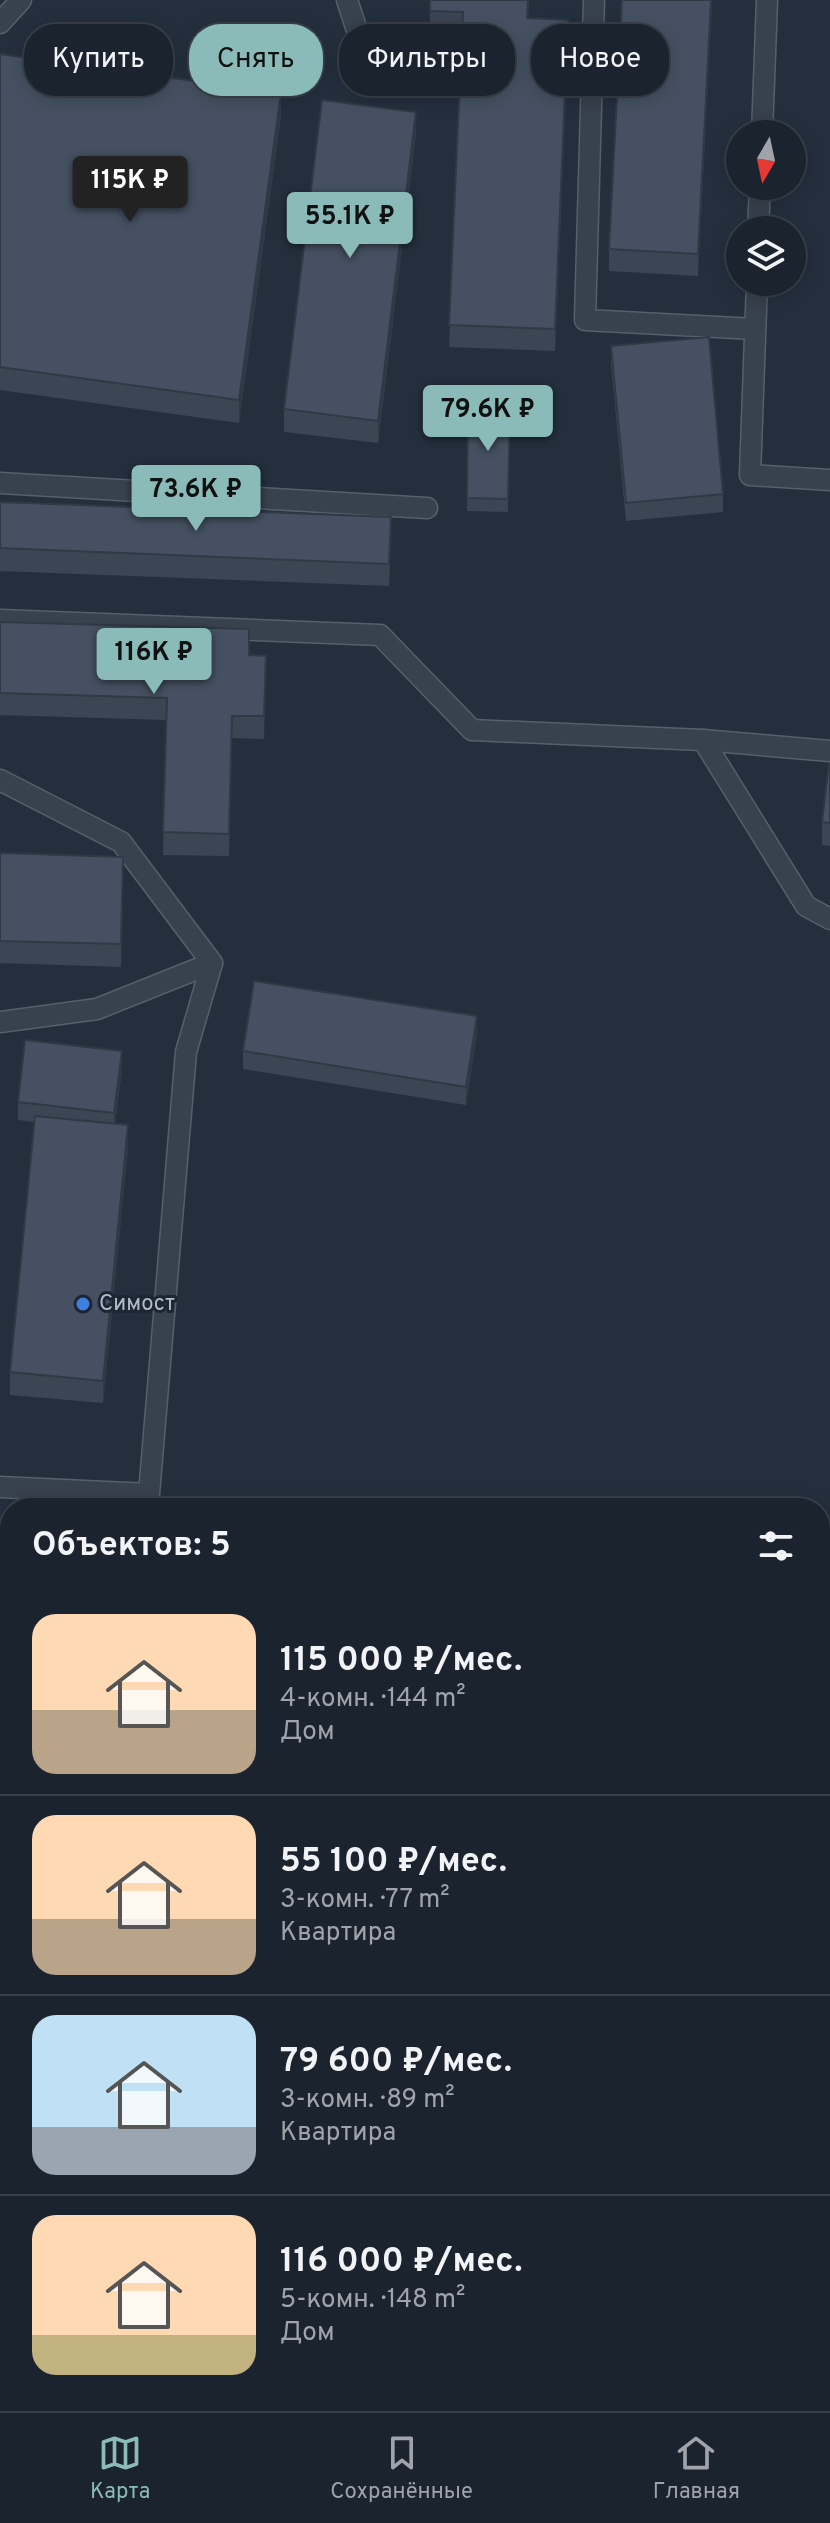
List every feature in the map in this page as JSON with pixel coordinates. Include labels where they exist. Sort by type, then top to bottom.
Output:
[{"type":"lane","points":[[0,23],[21,0]]},
{"type":"lane","points":[[347,0],[355,24]]},
{"type":"lane","points":[[594,0],[585,320],[755,329]]},
{"type":"lane","points":[[763,120],[767,0]]},
{"type":"lane","points":[[756,296],[750,475],[830,480]]},
{"type":"lane","points":[[0,483],[427,508]]},
{"type":"lane","points":[[0,620],[380,635],[472,730],[703,740],[830,751]]},
{"type":"lane","points":[[703,740],[806,906],[830,919]]},
{"type":"lane","points":[[0,780],[121,842],[212,963]]},
{"type":"lane","points":[[0,1022],[97,1009],[212,963]]},
{"type":"lane","points":[[0,1487],[149,1494],[186,1052],[212,963]]},
{"type":"building","points":[[430,0],[528,0],[527,18],[568,20],[568,24],[531,24],[531,96],[565,96],[555,329],[449,325],[459,96],[515,96],[515,24],[462,24],[463,12],[430,11]]},
{"type":"building","points":[[622,0],[711,0],[698,254],[609,249],[617,96],[669,96],[669,24],[621,24]]},
{"type":"building","points":[[0,54],[24,57],[24,96],[173,96],[173,78],[189,80],[189,96],[281,96],[239,400],[0,367]]},
{"type":"building","points":[[322,100],[416,112],[378,421],[284,409]]},
{"type":"building","points":[[709,337],[723,494],[626,503],[611,346]]},
{"type":"building","points":[[468,407],[510,408],[508,499],[467,498]]},
{"type":"building","points":[[0,502],[391,517],[389,564],[0,548]]},
{"type":"building","points":[[0,622],[249,629],[249,655],[266,656],[264,716],[232,716],[229,834],[163,832],[167,698],[0,693]]},
{"type":"building","points":[[830,764],[830,823],[822,822]]},
{"type":"building","points":[[0,853],[123,857],[121,944],[0,941]]},
{"type":"building","points":[[254,981],[477,1016],[466,1087],[243,1051]]},
{"type":"building","points":[[25,1040],[122,1051],[114,1113],[18,1102]]},
{"type":"building","points":[[35,1116],[128,1125],[103,1381],[10,1372]]},
{"type":"place","name":"Симост","points":[[83,1304]]}]
